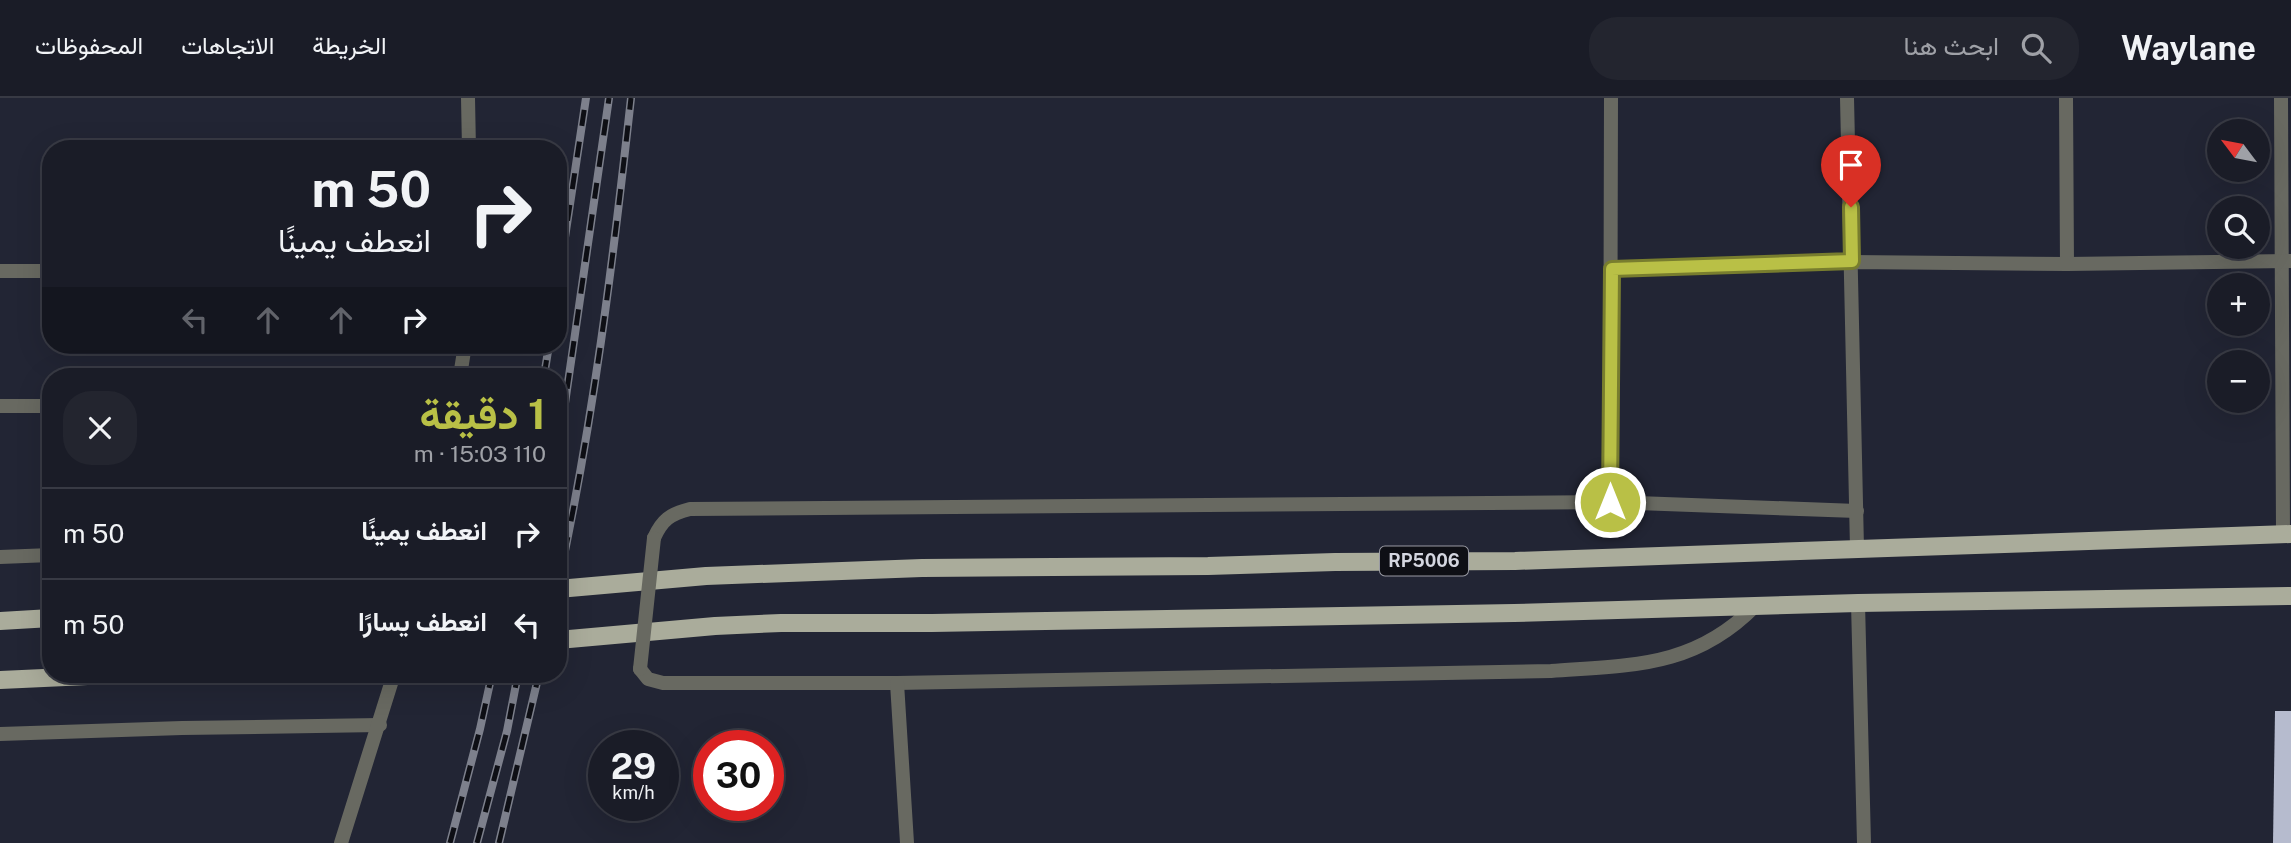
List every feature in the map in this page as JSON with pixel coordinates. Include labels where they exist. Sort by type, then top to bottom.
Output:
[{"type":"main road","name":"RP5006","points":[[567,588],[706,576],[922,568],[1515,561],[2287,534]]},
{"type":"main road","points":[[567,639],[781,623],[2291,596]]},
{"type":"main road","points":[[0,621],[42,619]]},
{"type":"main road","points":[[0,680],[42,678]]},
{"type":"street","points":[[468,98],[469,140]]},
{"type":"street","points":[[1610,502],[1611,98]]},
{"type":"street","points":[[1847,98],[1857,548]]},
{"type":"street","points":[[2066,98],[2067,264]]},
{"type":"street","points":[[2281,98],[2287,261],[2287,534]]},
{"type":"street","points":[[1612,269],[1852,261],[2067,264],[2287,261]]},
{"type":"street","points":[[0,271],[42,271]]},
{"type":"street","points":[[0,406],[42,406]]},
{"type":"street","points":[[1755,607],[1737,625],[1703,646],[1684,654],[1644,664],[1551,671],[897,683],[663,684],[648,679],[640,669],[654,538],[659,525],[666,518],[690,509],[1610,502],[1857,511]]},
{"type":"street","points":[[0,557],[42,555]]},
{"type":"street","points":[[1858,603],[1864,843]]},
{"type":"street","points":[[341,843],[392,683]]},
{"type":"street","points":[[897,683],[907,843]]},
{"type":"street","points":[[0,734],[195,727],[380,725]]},
{"type":"building","points":[[2275,711],[2291,711],[2291,843],[2273,843]]},
{"type":"railway","points":[[567,224],[586,98]]},
{"type":"railway","points":[[567,390],[609,98]]},
{"type":"railway","points":[[567,539],[601,342],[631,98]]},
{"type":"railway","points":[[545,368],[548,354]]},
{"type":"railway","points":[[450,843],[490,683]]},
{"type":"railway","points":[[477,843],[507,731],[516,683]]},
{"type":"railway","points":[[499,843],[537,683]]},
{"type":"route","points":[[1610,502],[1612,269],[1852,261],[1851,207]]}]
